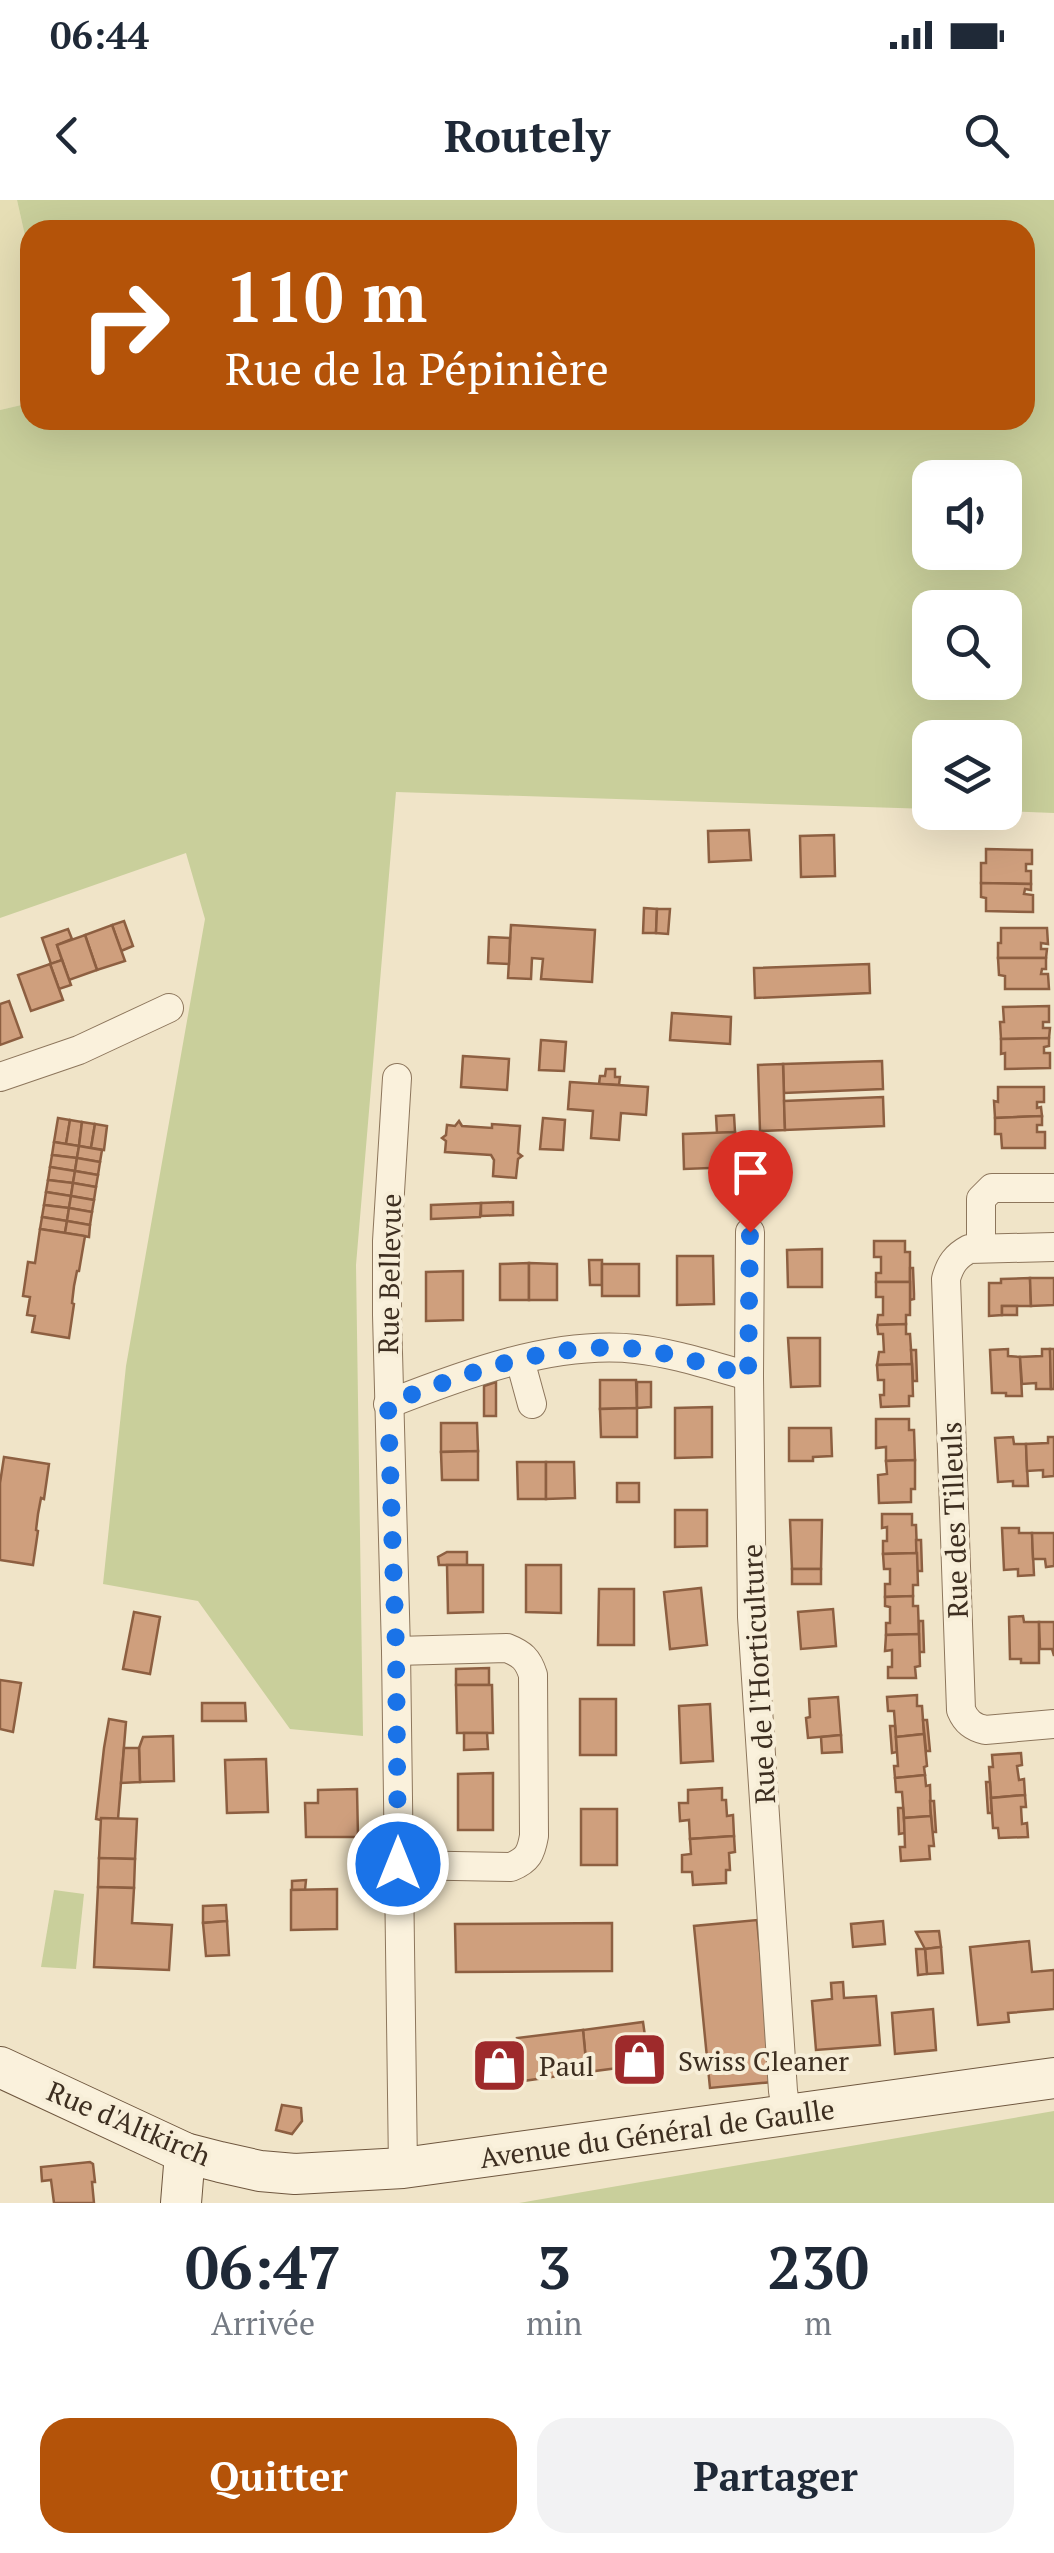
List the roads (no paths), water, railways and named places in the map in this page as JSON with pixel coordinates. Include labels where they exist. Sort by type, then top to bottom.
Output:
[{"type":"main road","name":"Rue d'Altkirch","points":[[0,2067],[255,2187]]},
{"type":"main road","name":"Avenue du Général de Gaulle","points":[[255,2187],[295,2174],[403,2168],[1054,2078]]},
{"type":"main road","points":[[181,2203],[186,2153]]},
{"type":"street","points":[[0,1077],[78,1050],[169,1008]]},
{"type":"street","name":"Rue Bellevue","points":[[397,1078],[387,1240],[403,2168]]},
{"type":"street","points":[[1054,1188],[992,1188],[981,1199],[981,1248],[1054,1246]]},
{"type":"street","name":"Rue de l'Horticulture","points":[[750,1232],[752,1617],[787,2115]]},
{"type":"street","name":"Rue des Tilleuls","points":[[981,1248],[959,1254],[946,1279],[961,1710],[964,1718],[985,1730],[1054,1724]]},
{"type":"street","points":[[388,1404],[489,1367],[580,1349],[652,1351],[748,1376]]},
{"type":"street","points":[[520,1360],[532,1404]]},
{"type":"street","points":[[396,1650],[507,1648],[522,1654],[533,1675],[534,1746],[534,1836],[524,1862],[511,1867],[398,1864]]},
{"type":"place","name":"Swiss Cleaner","points":[[639,2060]]},
{"type":"place","name":"Paul","points":[[500,2065]]}]
